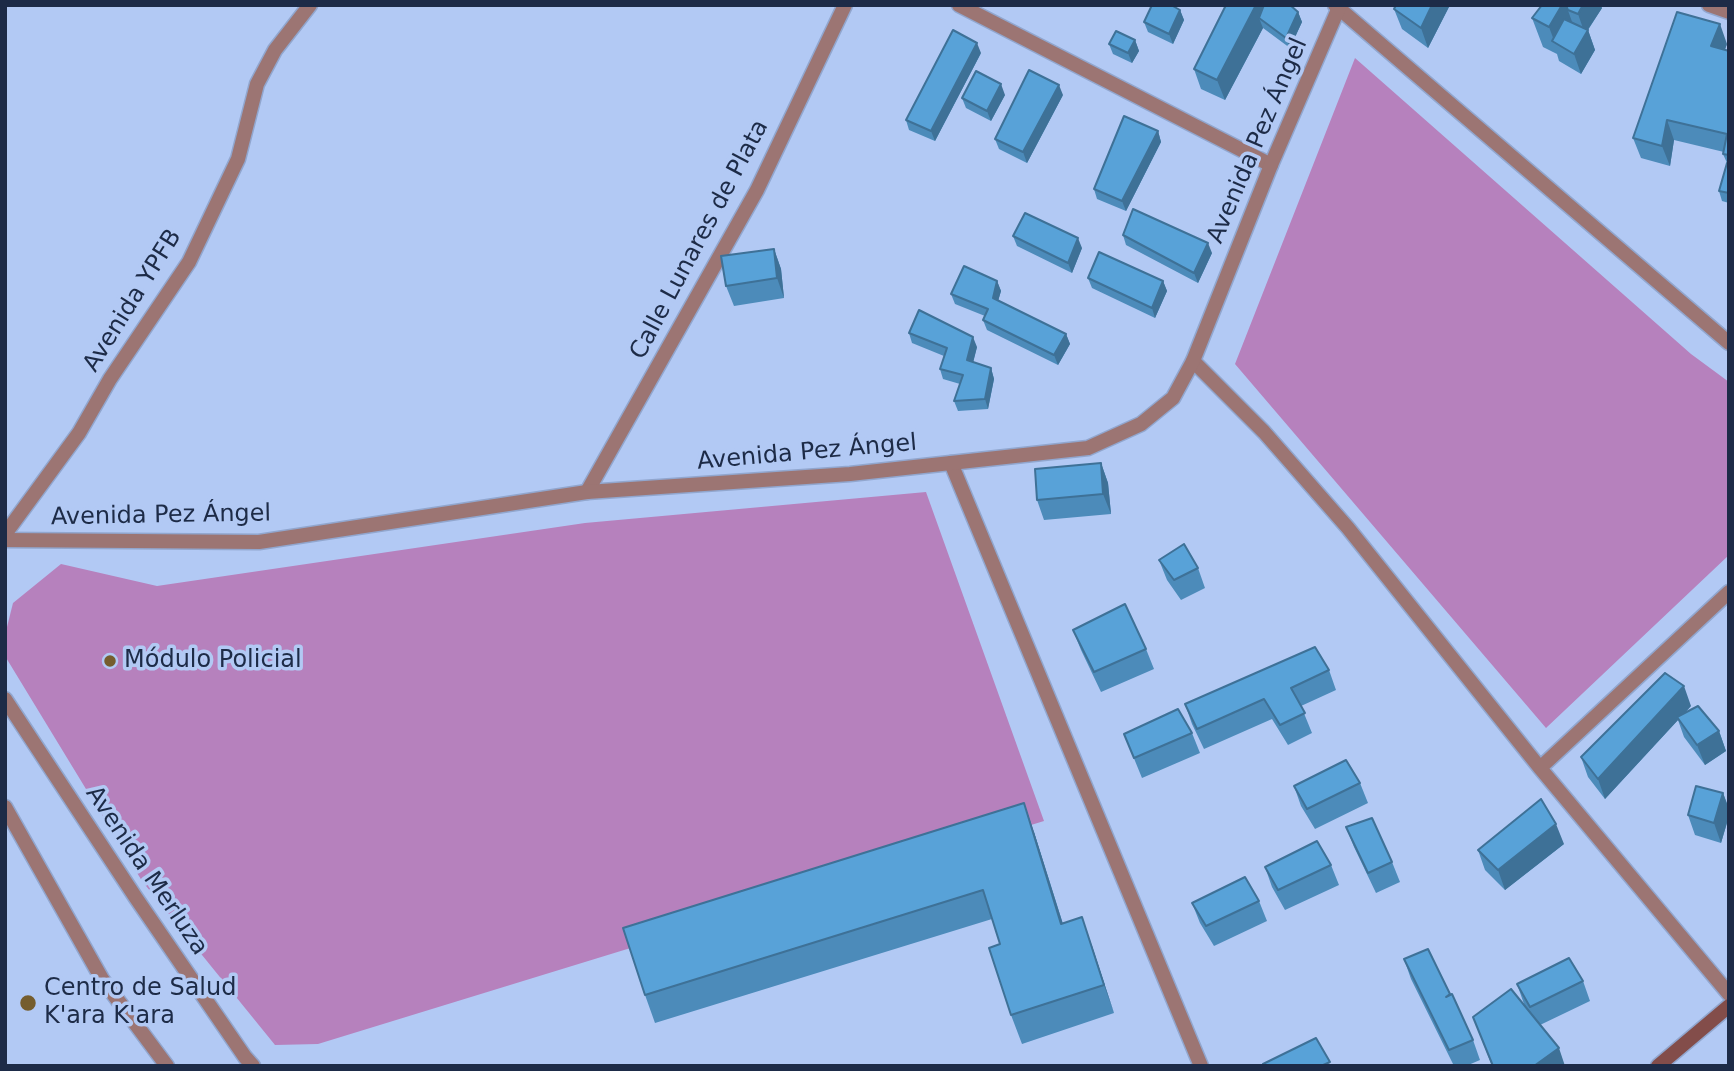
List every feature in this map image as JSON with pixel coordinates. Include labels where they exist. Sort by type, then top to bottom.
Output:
[{"type":"main road","points":[[1658,1066],[1729,1006]]},
{"type":"street","name":"Avenida YPFB","points":[[5,534],[79,433],[110,379],[189,262],[239,159],[257,85],[275,50],[310,5]]},
{"type":"street","name":"Calle Lunares de Plata","points":[[587,492],[757,190],[845,5]]},
{"type":"street","points":[[959,5],[1271,165]]},
{"type":"street","points":[[1709,5],[1729,12]]},
{"type":"street","name":"Avenida Pez Ángel","points":[[5,540],[259,542],[587,492],[850,474],[1088,448],[1141,424],[1173,398],[1193,361],[1338,6]]},
{"type":"street","points":[[1338,6],[1729,343]]},
{"type":"street","points":[[1193,361],[1264,432],[1348,528],[1540,768],[1729,994]]},
{"type":"street","points":[[951,463],[1201,1066]]},
{"type":"street","points":[[1540,768],[1729,592]]},
{"type":"street","name":"Avenida Merluza","points":[[5,699],[244,1057],[253,1066]]},
{"type":"street","points":[[5,807],[102,979],[167,1066]]},
{"type":"shaded area","points":[[1355,58],[1691,354],[1729,382],[1729,555],[1546,728],[1235,364]]},
{"type":"shaded area","points":[[926,492],[1044,821],[318,1044],[275,1045],[142,881],[5,656],[5,635],[13,603],[61,564],[157,586],[585,523]]},
{"type":"building","points":[[1152,5],[1171,5],[1180,10],[1169,34],[1144,22]]},
{"type":"building","points":[[1226,5],[1256,5],[1217,80],[1194,69]]},
{"type":"building","points":[[1264,5],[1290,5],[1298,12],[1286,38],[1259,18]]},
{"type":"building","points":[[1396,5],[1432,5],[1421,28],[1394,9]]},
{"type":"building","points":[[1542,5],[1562,5],[1549,27],[1532,18]]},
{"type":"building","points":[[1566,5],[1583,5],[1578,14],[1568,10]]},
{"type":"building","points":[[1677,12],[1720,24],[1711,46],[1729,51],[1729,155],[1723,154],[1727,134],[1667,120],[1662,146],[1633,138]]},
{"type":"building","points":[[1564,19],[1588,30],[1574,54],[1552,41]]},
{"type":"building","points":[[953,30],[977,43],[931,131],[906,120]]},
{"type":"building","points":[[1116,31],[1135,40],[1128,53],[1109,44]]},
{"type":"building","points":[[1029,70],[1059,85],[1023,152],[995,139]]},
{"type":"building","points":[[976,71],[1001,84],[987,111],[962,98]]},
{"type":"building","points":[[1124,116],[1158,131],[1122,201],[1094,189]]},
{"type":"building","points":[[1727,163],[1729,164],[1729,193],[1719,191]]},
{"type":"building","points":[[1133,209],[1208,243],[1194,273],[1123,235]]},
{"type":"building","points":[[1025,213],[1078,238],[1068,263],[1013,236]]},
{"type":"building","points":[[774,249],[777,278],[726,286],[721,256]]},
{"type":"building","points":[[1099,252],[1163,281],[1152,308],[1088,278]]},
{"type":"building","points":[[964,266],[997,281],[993,298],[1066,334],[1054,355],[983,320],[988,309],[951,294]]},
{"type":"building","points":[[919,310],[973,337],[967,360],[991,368],[985,399],[954,401],[963,375],[940,369],[947,348],[909,333]]},
{"type":"building","points":[[1101,463],[1103,494],[1037,500],[1035,469]]},
{"type":"building","points":[[1184,544],[1198,568],[1174,580],[1159,560]]},
{"type":"building","points":[[1125,604],[1146,649],[1094,672],[1073,630]]},
{"type":"building","points":[[1315,647],[1329,670],[1291,688],[1305,713],[1280,725],[1264,699],[1197,729],[1185,704]]},
{"type":"building","points":[[1665,673],[1684,686],[1598,779],[1581,757]]},
{"type":"building","points":[[1698,706],[1719,731],[1697,745],[1677,717]]},
{"type":"building","points":[[1178,709],[1192,733],[1134,758],[1124,734]]},
{"type":"building","points":[[1346,760],[1360,783],[1307,809],[1294,786]]},
{"type":"building","points":[[1696,786],[1723,793],[1714,823],[1688,815]]},
{"type":"building","points":[[1541,799],[1556,824],[1498,870],[1478,850]]},
{"type":"building","points":[[1024,803],[1061,924],[1082,917],[1104,985],[1011,1015],[989,948],[1000,944],[983,890],[645,995],[623,928]]},
{"type":"building","points":[[1372,818],[1392,862],[1368,873],[1346,827]]},
{"type":"building","points":[[1317,841],[1331,865],[1278,890],[1265,867]]},
{"type":"building","points":[[1245,877],[1259,901],[1206,926],[1192,903]]},
{"type":"building","points":[[1428,949],[1450,994],[1446,997],[1452,994],[1473,1040],[1449,1050],[1404,959]]},
{"type":"building","points":[[1569,958],[1583,981],[1530,1007],[1517,984]]},
{"type":"building","points":[[1511,989],[1559,1048],[1534,1066],[1493,1066],[1473,1017]]},
{"type":"building","points":[[1316,1038],[1330,1062],[1321,1066],[1264,1066],[1263,1064]]},
{"type":"place","name":"Módulo Policial","points":[[110,661]]},
{"type":"place","name":"Centro de Salud K'ara K'ara","points":[[28,1003]]}]
